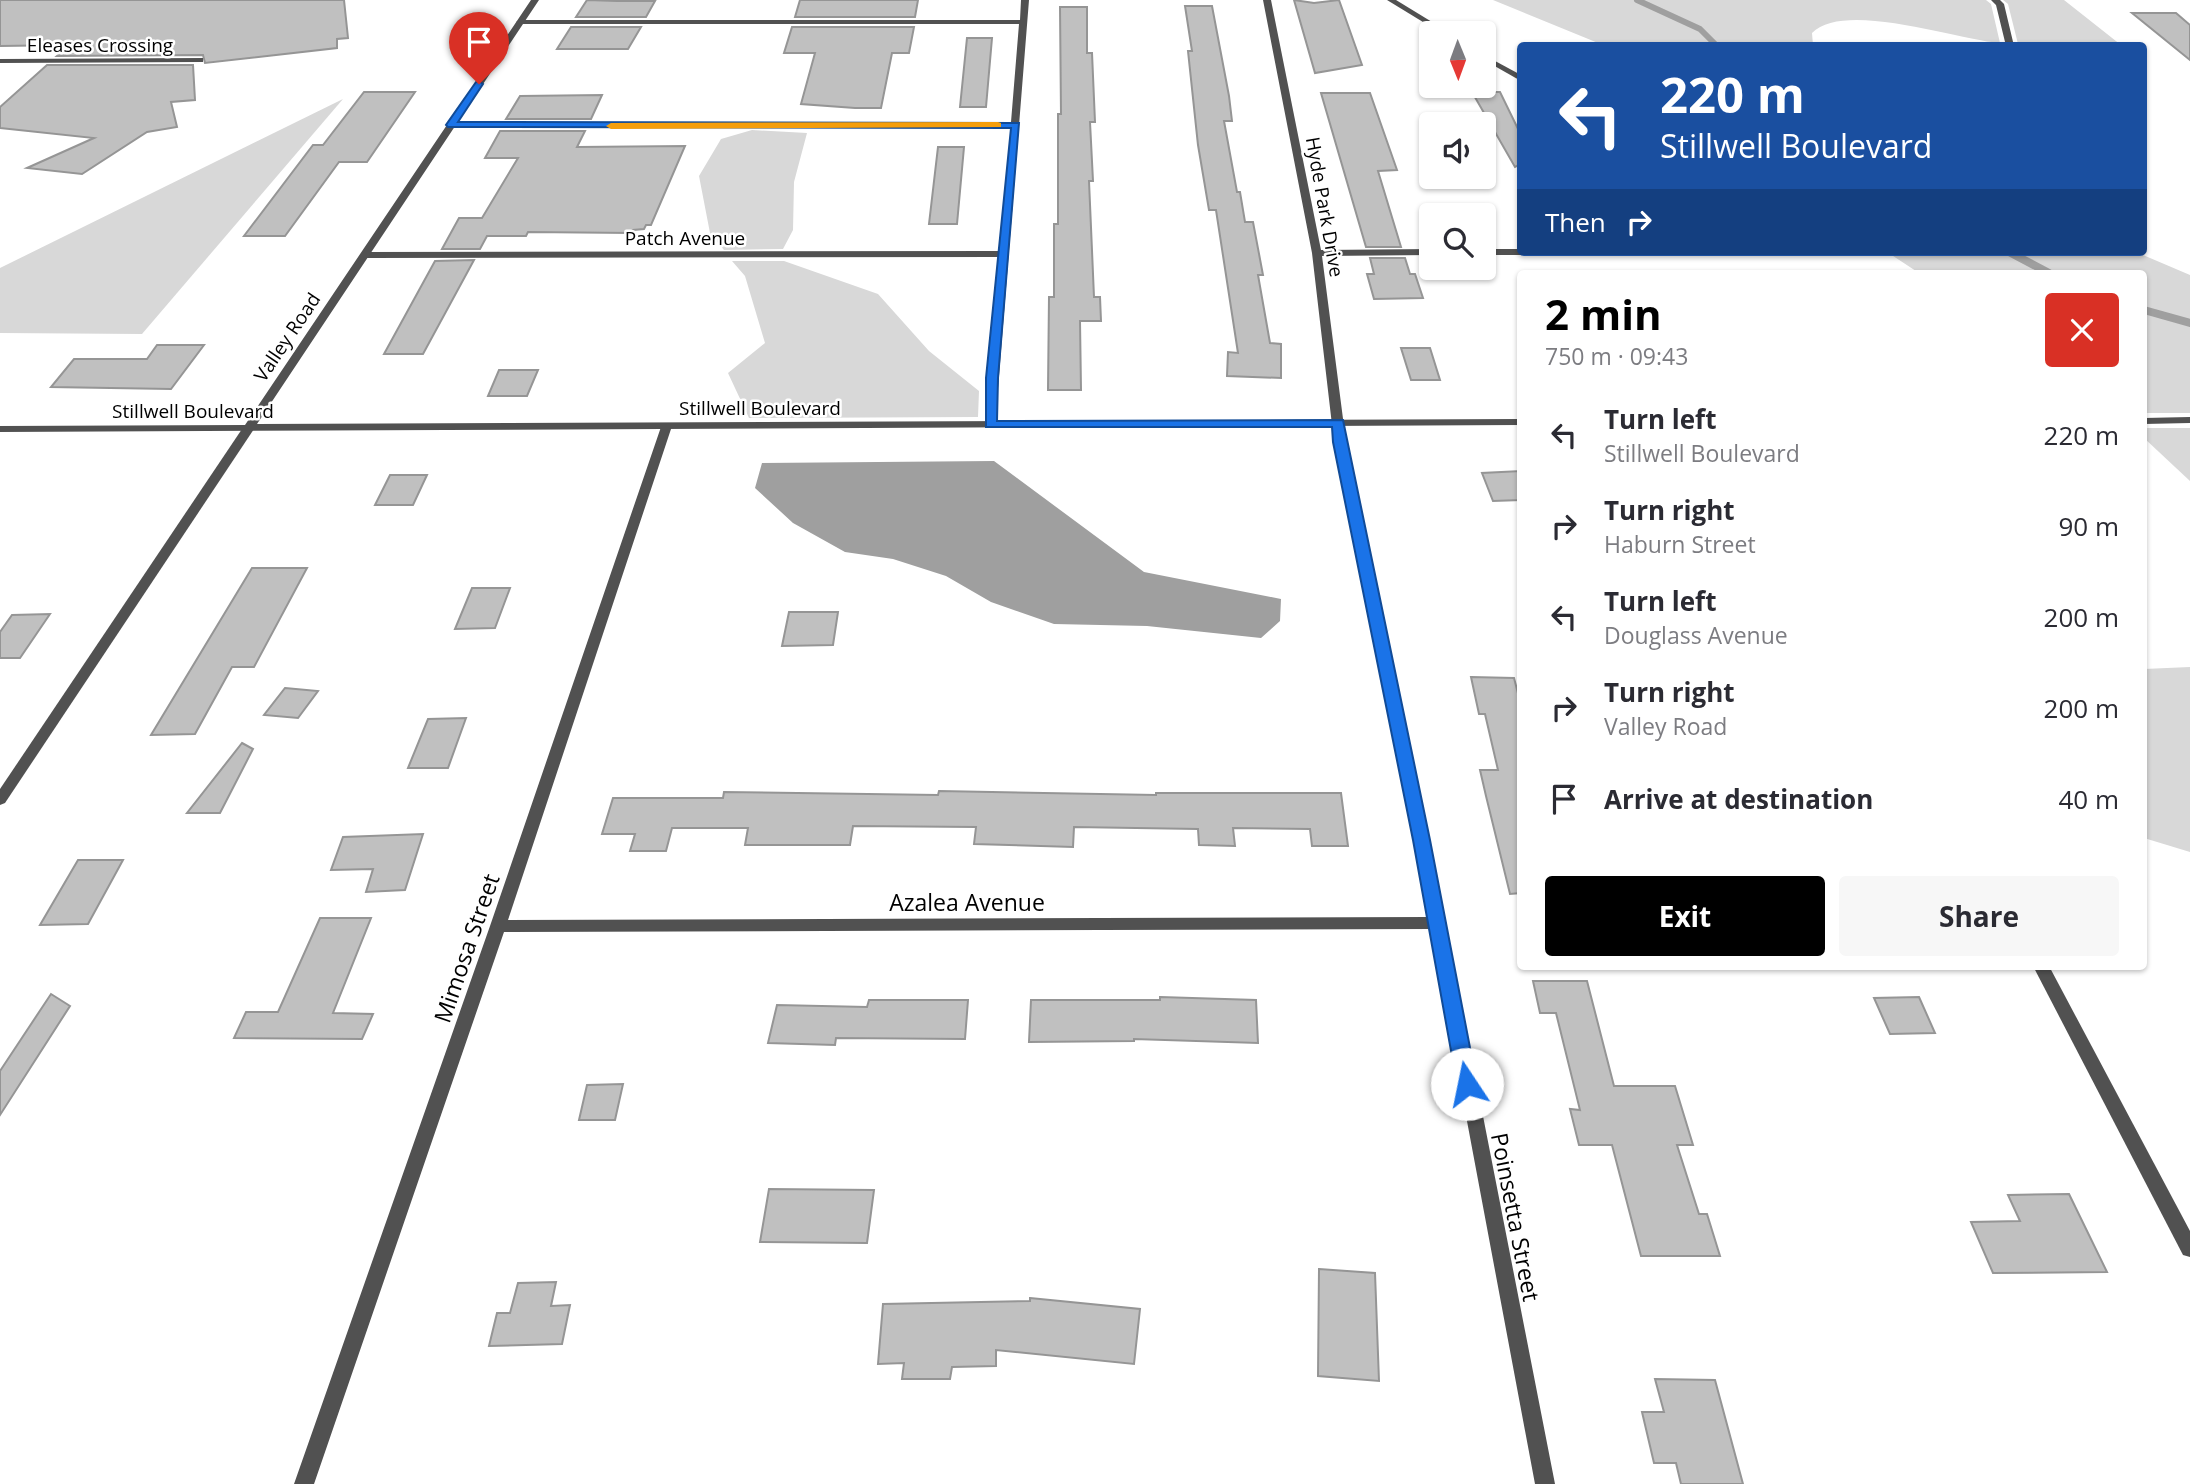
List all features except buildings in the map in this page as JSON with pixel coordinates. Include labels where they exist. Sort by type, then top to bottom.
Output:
[{"type":"street","name":"Valley Road","points":[[0,800],[535,0]]},
{"type":"street","points":[[991,425],[992,378],[1005,254],[1025,0]]},
{"type":"street","name":"Hyde Park Drive","points":[[1267,0],[1317,253],[1339,423]]},
{"type":"street","points":[[1391,0],[1426,21]]},
{"type":"street","points":[[1995,0],[2000,4],[2009,42]]},
{"type":"street","points":[[520,22],[1022,22]]},
{"type":"street","name":"Eleases Crossing","points":[[1,62],[200,60]]},
{"type":"street","points":[[1496,64],[1517,77]]},
{"type":"street","points":[[451,125],[1016,125]]},
{"type":"street","points":[[1317,253],[1419,252]]},
{"type":"street","points":[[1496,252],[1517,252]]},
{"type":"street","name":"Patch Avenue","points":[[365,256],[1005,254]]},
{"type":"street","points":[[2147,421],[2190,420]]},
{"type":"street","name":"Stillwell Boulevard","points":[[0,429],[1517,422]]},
{"type":"street","name":"Poinsetta Street","points":[[1339,423],[1340,442],[1422,840],[1545,1484]]},
{"type":"street","name":"Mimosa Street","points":[[304,1484],[498,926],[666,426]]},
{"type":"street","name":"Azalea Avenue","points":[[498,926],[1436,923]]},
{"type":"street","points":[[2043,970],[2190,1249]]},
{"type":"shaded area","points":[[1493,0],[1986,0],[1991,4],[2000,42],[1902,24],[1849,20],[1828,24],[1812,33],[1813,42],[1596,42]]},
{"type":"shaded area","points":[[2003,0],[2064,0],[2117,42],[2018,42],[2008,4]]},
{"type":"shaded area","points":[[343,99],[142,334],[0,333],[0,268]]},
{"type":"shaded area","points":[[752,130],[807,133],[794,182],[793,230],[783,249],[724,250],[710,233],[699,176],[721,139]]},
{"type":"shaded area","points":[[1893,256],[2145,256],[2190,275],[2190,413],[2147,413],[2147,270],[1914,270]]},
{"type":"shaded area","points":[[732,261],[784,261],[878,294],[929,351],[979,391],[978,417],[749,418],[728,373],[765,343],[745,276]]},
{"type":"shaded area","points":[[2147,428],[2190,428],[2190,481],[2147,441]]},
{"type":"shaded area","points":[[994,461],[1144,572],[1281,599],[1280,621],[1261,638],[1147,626],[1054,624],[991,602],[946,576],[893,559],[845,552],[793,523],[755,488],[762,463]]},
{"type":"shaded area","points":[[2190,667],[2190,852],[2147,839],[2147,669]]},
{"type":"waterway","points":[[1637,0],[1700,29],[1713,42]]},
{"type":"waterway","points":[[2017,256],[2043,270]]},
{"type":"waterway","points":[[2147,311],[2190,323]]},
{"type":"slow traffic","points":[[611,126],[998,125]]},
{"type":"route","points":[[479,84],[451,125],[1016,125],[999,329],[992,378],[991,425],[1339,423],[1340,442],[1422,840],[1467,1084]]}]
